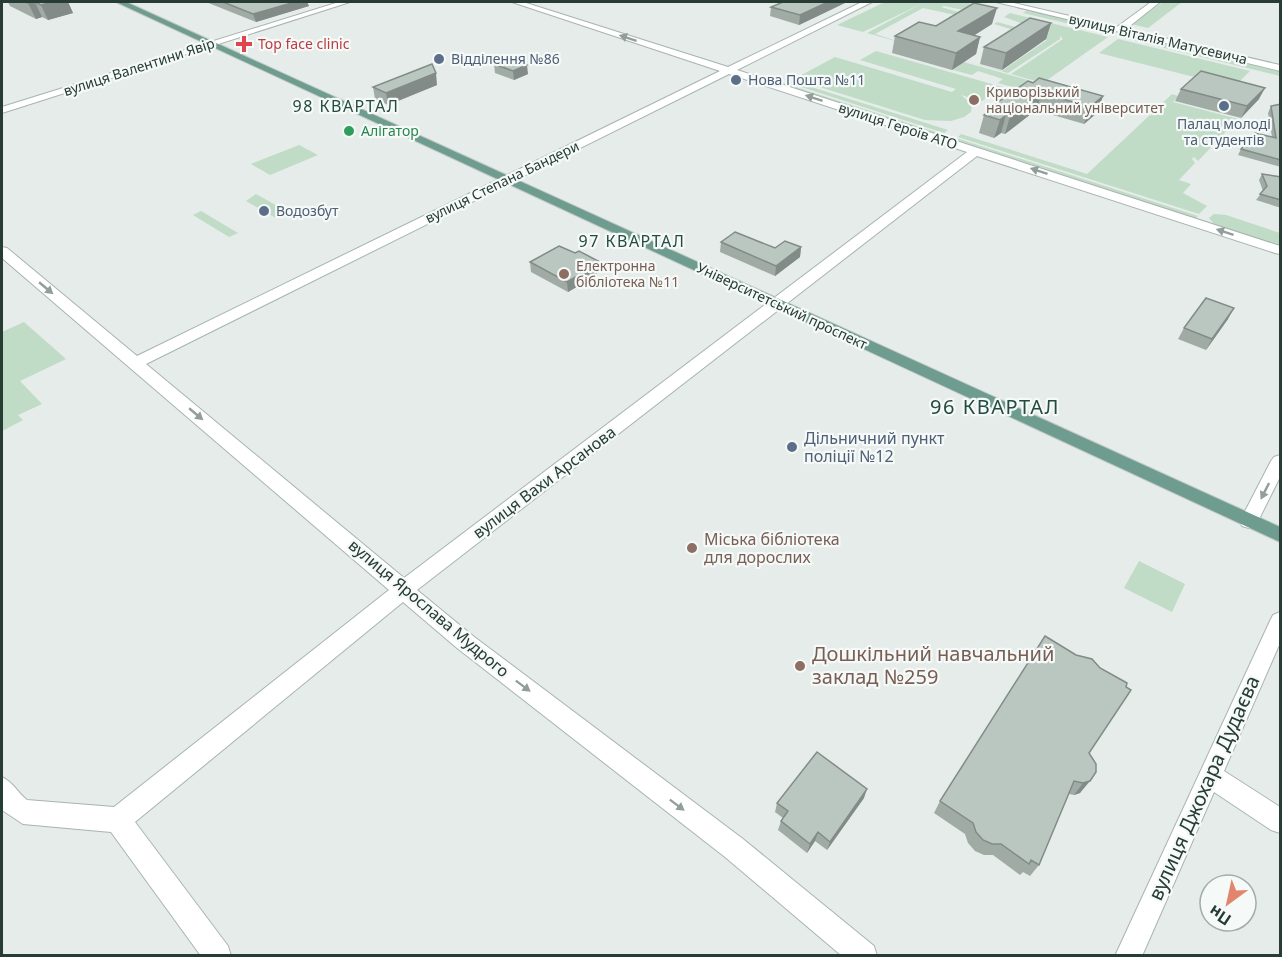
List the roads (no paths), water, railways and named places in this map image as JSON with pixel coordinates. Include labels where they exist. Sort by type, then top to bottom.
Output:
[{"type":"main road","name":"Університетський проспект","points":[[120,2],[1281,535]]},
{"type":"street","name":"вулиця Валентини Явір","points":[[2,111],[346,2]]},
{"type":"street","name":"вулиця Героїв АТО","points":[[516,2],[1281,250]]},
{"type":"street","name":"вулиця Степана Бандери","points":[[136,363],[868,2]]},
{"type":"street","name":"вулиця Віталія Матусевича","points":[[1000,2],[1281,68]]},
{"type":"street","points":[[1119,30],[1156,2]]},
{"type":"street","name":"вулиця Вахи Арсанова","points":[[118,820],[404,589],[976,151]]},
{"type":"street","name":"вулиця Ярослава Мудрого","points":[[2,250],[465,642],[734,848],[864,956]]},
{"type":"street","points":[[1249,521],[1281,460]]},
{"type":"street","name":"вулиця Джохара Дудаєва","points":[[1128,956],[1281,621]]},
{"type":"street","points":[[1210,776],[1281,821]]},
{"type":"street","points":[[2,789],[10,802],[23,812],[118,820],[218,956]]},
{"type":"place","name":"Top face clinic","points":[[244,44]]},
{"type":"place","name":"Відділення №86","points":[[439,59]]},
{"type":"place","name":"Нова Пошта №11","points":[[736,80]]},
{"type":"place","name":"Криворізький національний університет","points":[[974,100]]},
{"type":"place","name":"Палац молоді та студентів","points":[[1224,106]]},
{"type":"place","name":"Алігатор","points":[[349,131]]},
{"type":"place","name":"Водозбут","points":[[264,211]]},
{"type":"place","name":"Електронна бібліотека №11","points":[[564,274]]},
{"type":"place","name":"Дільничний пункт поліції №12","points":[[792,447]]},
{"type":"place","name":"Міська бібліотека для дорослих","points":[[692,548]]},
{"type":"place","name":"Дошкільний навчальний заклад №259","points":[[800,666]]},
{"type":"district","name":"98 КВАРТАЛ","points":[[346,106]]},
{"type":"district","name":"97 КВАРТАЛ","points":[[632,241]]},
{"type":"district","name":"96 КВАРТАЛ","points":[[995,407]]}]
